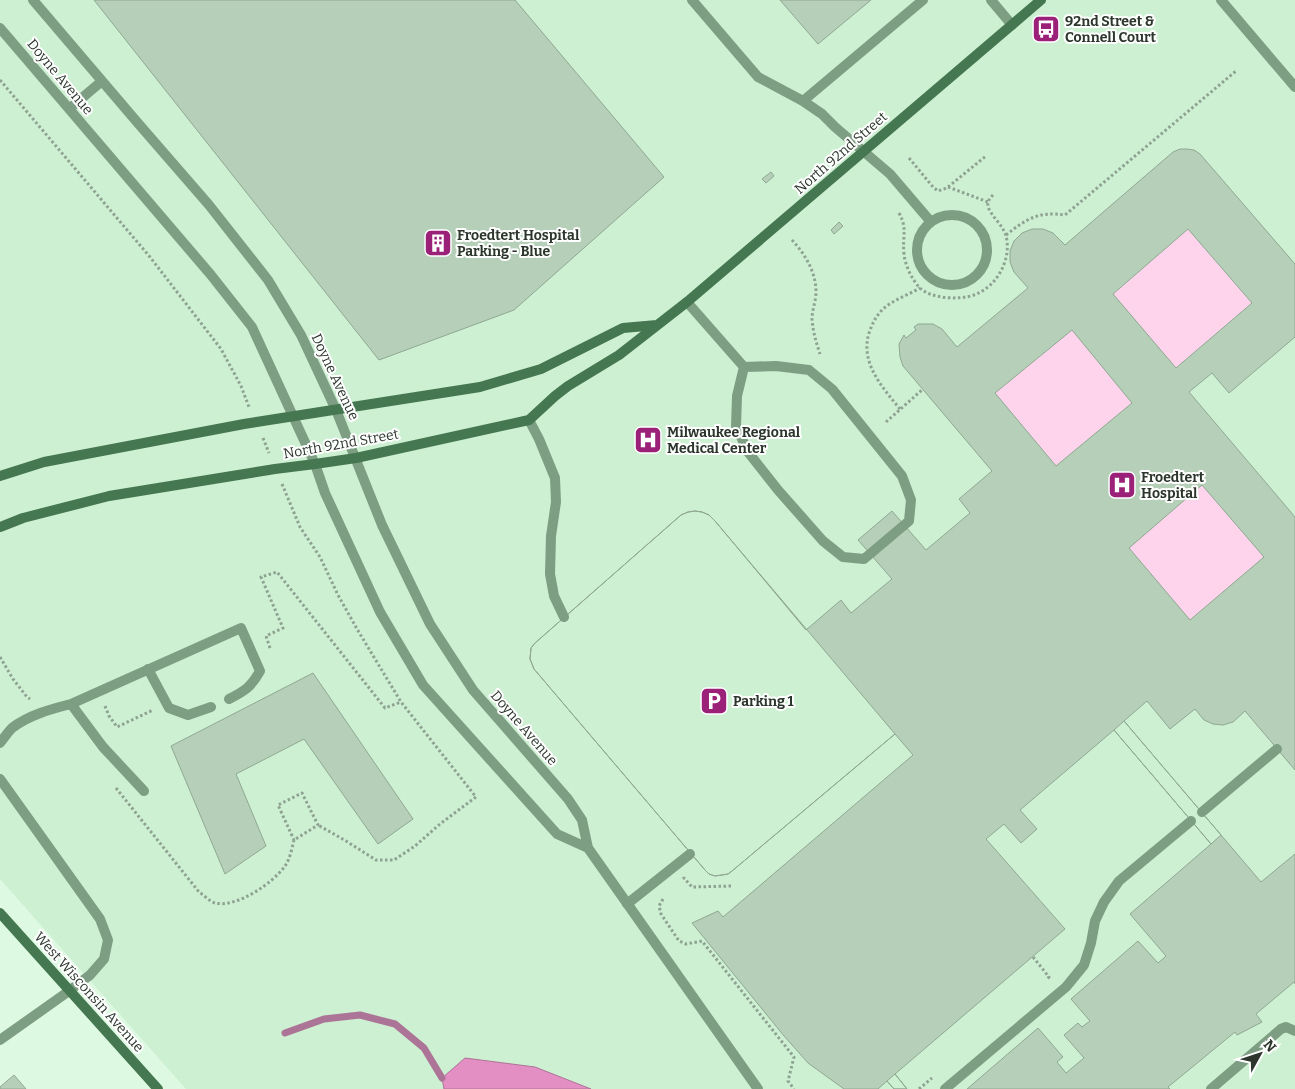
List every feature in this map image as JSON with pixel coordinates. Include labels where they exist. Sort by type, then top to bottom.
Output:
[{"type":"street","name":"Doyne Avenue","points":[[33,0],[209,204],[268,280],[302,335],[336,410],[382,524],[430,624],[473,690],[568,799],[582,820],[588,848],[758,1089]]},
{"type":"street","points":[[692,0],[758,78],[803,101],[822,114],[890,174],[931,222]]},
{"type":"street","points":[[803,101],[923,0]]},
{"type":"street","points":[[991,0],[1012,25]]},
{"type":"street","name":"North 92nd Street","points":[[0,527],[23,518],[109,496],[356,458],[529,420],[568,386],[619,355],[687,302],[1041,0]]},
{"type":"street","points":[[1221,0],[1295,87]]},
{"type":"street","name":"Doyne Avenue","points":[[0,28],[211,275],[252,328],[315,464],[325,493],[380,612],[423,685],[557,834],[588,848]]},
{"type":"street","points":[[69,109],[102,81]]},
{"type":"street","points":[[946,216],[958,216],[969,220],[978,227],[984,237],[987,248],[986,260],[981,270],[972,279],[962,284],[940,283],[922,269],[917,247],[920,236],[931,222],[946,216]]},
{"type":"street","points":[[687,302],[744,367]]},
{"type":"street","points":[[0,476],[44,462],[256,422],[480,387],[541,369],[622,328],[658,325]]},
{"type":"street","points":[[776,366],[809,370],[832,389],[902,476],[911,500],[909,520],[864,559],[843,557],[823,541],[778,490],[748,452],[736,426],[737,396],[744,367],[776,366]]},
{"type":"street","points":[[529,420],[555,478],[556,502],[551,536],[550,574],[554,596],[564,617]]},
{"type":"street","points":[[0,743],[12,728],[34,716],[71,704],[241,628],[260,671],[254,683],[229,699]]},
{"type":"street","points":[[148,669],[169,708],[188,714],[211,707]]},
{"type":"street","points":[[71,704],[103,747],[144,791]]},
{"type":"street","points":[[1202,812],[1277,749]]},
{"type":"street","points":[[0,779],[100,919],[108,940],[104,960],[90,974],[70,991],[0,1040]]},
{"type":"street","points":[[945,1089],[1066,987],[1084,965],[1095,921],[1104,902],[1119,881],[1191,821]]},
{"type":"street","points":[[627,904],[690,854]]},
{"type":"street","name":"West Wisconsin Avenue","points":[[0,912],[158,1089]]},
{"type":"street","points":[[1211,1089],[1281,1029],[1286,1027],[1295,1031]]},
{"type":"path","points":[[1006,235],[1031,218],[1051,213],[1065,214],[1236,71]]},
{"type":"path","points":[[0,80],[150,257],[221,349],[241,386],[300,527],[320,557],[357,629],[400,702],[476,797],[415,846],[394,860],[376,860],[318,825],[302,793],[278,805],[294,840],[318,825]]},
{"type":"path","points":[[909,158],[938,191],[944,190],[986,156]]},
{"type":"path","points":[[948,187],[988,202]]},
{"type":"path","points":[[894,207],[900,214],[904,224],[904,254],[909,272],[920,288],[941,298],[959,298],[975,295],[989,285],[1000,273],[1005,261],[1006,235],[989,208],[988,202],[994,194]]},
{"type":"path","points":[[792,240],[802,250],[814,276],[816,294],[812,317],[814,336],[820,354]]},
{"type":"path","points":[[900,409],[877,380],[871,368],[867,354],[868,337],[872,323],[882,310],[892,302],[920,288]]},
{"type":"path","points":[[886,422],[923,389]]},
{"type":"path","points":[[677,884],[684,878],[692,887],[731,886]]},
{"type":"path","points":[[667,894],[659,906],[660,914],[679,941],[686,944],[702,941],[794,1057],[788,1081],[794,1089]]},
{"type":"path","points":[[1033,957],[1049,977],[1042,983]]},
{"type":"path","points":[[919,1089],[933,1076]]},
{"type":"shaded area","name":"Milwaukee Regional Medical Center","points":[[0,0],[1295,0],[1295,1089],[186,1089],[0,879]]},
{"type":"shaded area","points":[[1188,229],[1252,303],[1176,368],[1113,294]]},
{"type":"shaded area","points":[[1072,330],[1132,403],[1056,466],[995,393]]},
{"type":"shaded area","points":[[1202,485],[1264,557],[1190,620],[1129,548]]},
{"type":"shaded area","points":[[465,1058],[535,1067],[591,1089],[444,1089],[442,1078]]},
{"type":"building","name":"Froedtert Hospital Parking - Blue","points":[[94,0],[515,0],[664,177],[514,310],[379,360]]},
{"type":"building","points":[[780,0],[871,0],[818,44]]},
{"type":"building","points":[[1187,149],[1194,150],[1200,154],[1295,264],[1295,337],[1229,393],[1212,373],[1189,392],[1295,517],[1295,770],[1245,711],[1233,722],[1223,725],[1213,724],[1204,720],[1195,709],[1170,729],[1147,701],[1124,721],[1261,882],[1295,854],[1295,984],[1294,982],[1256,1014],[1262,1022],[1237,1035],[1235,1032],[1168,1087],[1170,1089],[967,1089],[1038,1028],[1063,1057],[1057,1062],[1066,1073],[1084,1058],[1064,1035],[1078,1023],[1082,1027],[1090,1021],[1071,999],[1138,941],[1158,963],[1166,956],[1130,914],[1211,844],[1114,730],[1020,810],[1037,829],[1021,843],[1004,824],[986,839],[1065,929],[895,1074],[907,1089],[894,1089],[887,1081],[878,1089],[844,1089],[808,1063],[692,923],[718,911],[723,917],[913,755],[895,734],[732,871],[728,874],[715,876],[705,870],[534,669],[530,659],[531,648],[681,515],[695,511],[709,515],[715,521],[806,630],[841,600],[851,613],[892,579],[858,540],[892,511],[926,550],[970,513],[959,499],[992,471],[903,366],[899,344],[904,335],[906,338],[916,330],[914,327],[918,324],[933,324],[942,329],[957,347],[1028,288],[1014,272],[1010,262],[1010,251],[1014,241],[1022,233],[1032,229],[1043,229],[1053,233],[1065,245],[1173,152]],"holes":[[[1188,229],[1252,303],[1176,368],[1113,294]],[[1072,330],[1132,403],[1056,466],[995,393]],[[1202,485],[1264,557],[1190,620],[1129,548]]]},
{"type":"building","points":[[771,172],[774,176],[766,183],[762,179]]},
{"type":"building","points":[[839,222],[843,226],[834,234],[831,230]]},
{"type":"building","name":"Parking 1","points":[[695,511],[709,515],[715,521],[895,734],[732,871],[728,874],[715,876],[705,870],[534,669],[530,659],[531,648],[535,643],[681,515]]},
{"type":"building","points":[[313,673],[413,819],[378,844],[304,739],[236,774],[266,846],[225,874],[171,746]]},
{"type":"building","points":[[1124,721],[1221,835],[1211,844],[1114,730]]},
{"type":"building","points":[[895,1074],[907,1089],[894,1089],[887,1081]]},
{"type":"building","points":[[14,1075],[26,1089],[0,1089],[0,1087]]},
{"type":"waterway","points":[[285,1033],[324,1019],[360,1015],[395,1024],[424,1048],[442,1078]]},
{"type":"place","name":"92nd Street & Connell Court","points":[[1046,29]]},
{"type":"place","name":"Froedtert Hospital Parking - Blue","points":[[438,243]]},
{"type":"place","name":"Milwaukee Regional Medical Center","points":[[648,440]]},
{"type":"place","name":"Froedtert Hospital","points":[[1122,485]]},
{"type":"place","name":"Parking 1","points":[[714,701]]}]
